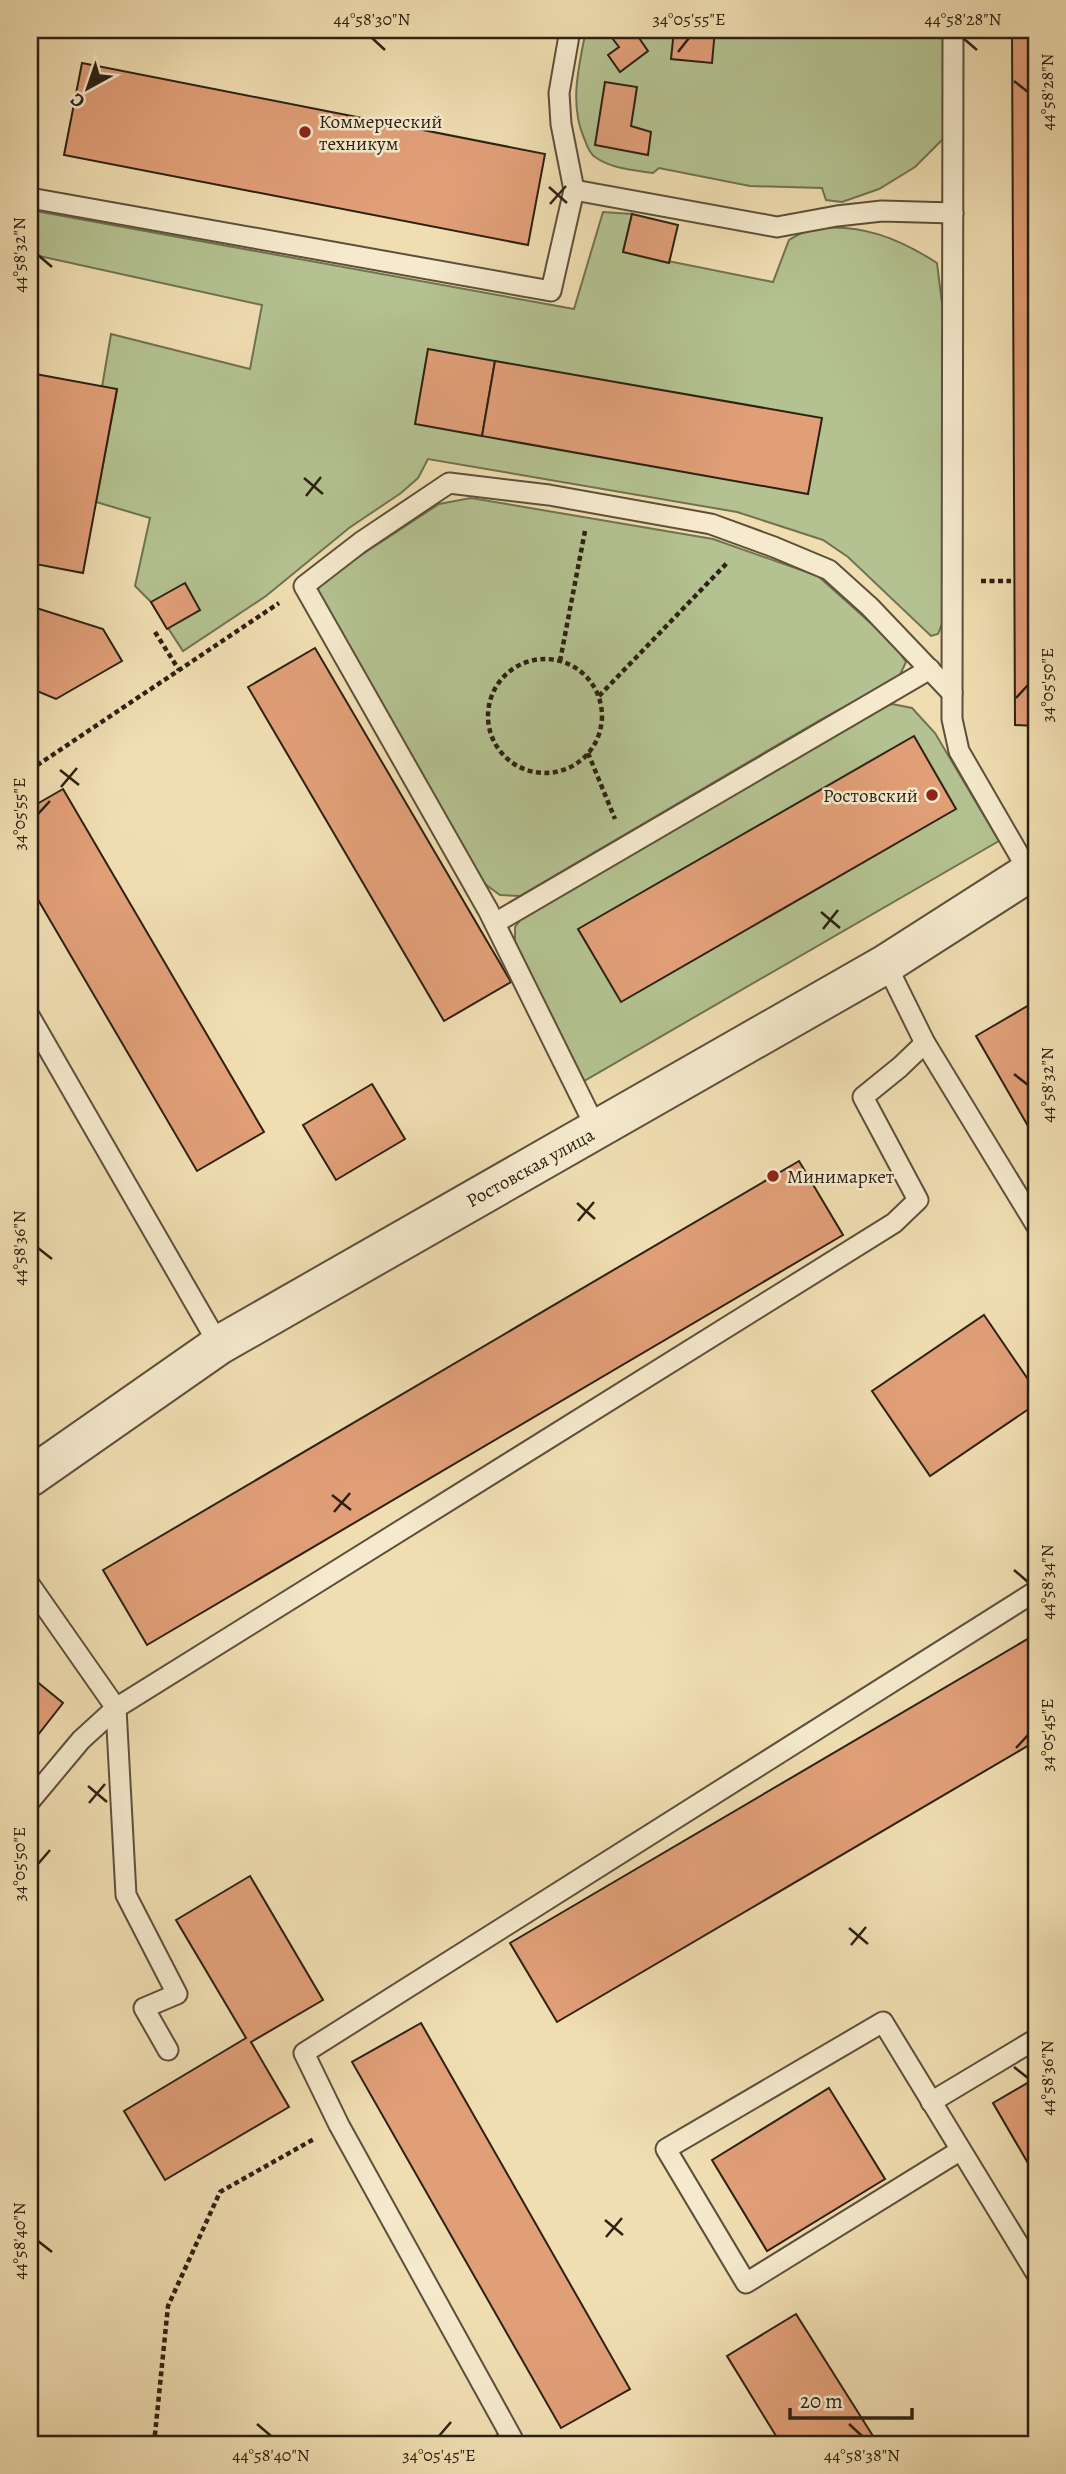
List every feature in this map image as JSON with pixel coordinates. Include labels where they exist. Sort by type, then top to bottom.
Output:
[{"type":"street","name":"Ростовская улица","points":[[30,1477],[219,1345],[886,964],[1033,870]]},
{"type":"lane","points":[[30,198],[551,291],[573,190],[561,124],[559,93],[570,30]]},
{"type":"lane","points":[[953,30],[952,719],[958,751],[1033,870]]},
{"type":"lane","points":[[573,190],[777,228],[837,216],[882,211],[953,214]]},
{"type":"lane","points":[[597,1130],[495,923],[304,586],[361,542],[449,482],[591,503],[711,524],[829,570],[870,607],[953,693]]},
{"type":"lane","points":[[495,923],[930,669]]},
{"type":"lane","points":[[886,964],[925,1043],[1036,1224]]},
{"type":"lane","points":[[30,1017],[219,1345]]},
{"type":"lane","points":[[30,1801],[81,1740],[116,1708],[894,1223],[918,1200],[863,1097],[925,1043]]},
{"type":"lane","points":[[30,1585],[116,1708],[126,1895],[177,1994],[144,2008],[168,2050]]},
{"type":"lane","points":[[502,2444],[512,2438],[339,2125],[304,2053],[1036,1591]]},
{"type":"lane","points":[[961,2150],[746,2283],[666,2149],[883,2022],[1036,2273]]},
{"type":"lane","points":[[931,2102],[1036,2039]]},
{"type":"path","points":[[560,661],[591,503]]},
{"type":"path","points":[[599,696],[751,538]]},
{"type":"path","points":[[30,770],[304,586]]},
{"type":"path","points":[[155,632],[178,670]]},
{"type":"path","points":[[542,659],[560,661],[577,668],[590,680],[599,696],[602,713],[600,731],[588,753],[568,768],[535,772],[505,757],[494,741],[489,723],[490,703],[497,686],[509,671],[542,659]]},
{"type":"path","points":[[588,753],[626,846]]},
{"type":"path","points":[[154,2444],[168,2306],[220,2192],[339,2125]]},
{"type":"green space","points":[[586,30],[943,30],[943,139],[915,167],[879,189],[842,202],[826,200],[822,188],[750,186],[659,168],[653,173],[616,167],[591,153],[579,125],[577,84]]},
{"type":"green space","points":[[30,210],[574,309],[603,212],[632,214],[623,252],[773,282],[789,240],[801,233],[831,227],[847,228],[894,240],[937,263],[945,328],[942,624],[938,634],[931,636],[848,557],[823,540],[737,512],[428,459],[418,478],[401,493],[349,528],[266,596],[183,651],[151,602],[135,586],[150,518],[96,502],[117,390],[102,387],[111,334],[250,369],[262,305],[30,254]]},
{"type":"green space","points":[[471,498],[713,539],[818,576],[893,643],[906,662],[899,677],[820,720],[520,896],[500,895],[481,881],[317,594],[320,582],[439,504]]},
{"type":"green space","points":[[892,704],[912,708],[935,733],[999,841],[584,1081],[515,943],[515,927],[524,915],[881,707]]},
{"type":"building","points":[[606,30],[643,30],[637,35],[648,51],[620,72],[608,55],[619,47]]},
{"type":"building","points":[[674,30],[715,30],[712,63],[671,59]]},
{"type":"building","points":[[1012,30],[1036,30],[1036,726],[1015,725]]},
{"type":"building","points":[[82,63],[545,154],[528,245],[64,155]]},
{"type":"building","points":[[605,82],[637,87],[631,126],[651,132],[648,155],[595,145]]},
{"type":"building","points":[[632,214],[678,225],[669,263],[623,252]]},
{"type":"building","points":[[428,349],[495,361],[482,436],[415,424]]},
{"type":"building","points":[[495,361],[822,418],[808,494],[482,436]]},
{"type":"building","points":[[30,373],[117,389],[83,573],[30,563]]},
{"type":"building","points":[[185,583],[200,610],[167,629],[151,602]]},
{"type":"building","points":[[30,606],[103,629],[122,661],[56,699],[32,689]]},
{"type":"building","points":[[315,648],[511,982],[444,1021],[248,687]]},
{"type":"building","points":[[1033,726],[1036,726],[1036,770],[1030,770]]},
{"type":"building","points":[[914,736],[956,809],[621,1002],[578,929]]},
{"type":"building","points":[[63,789],[264,1132],[197,1171],[30,886],[30,808]]},
{"type":"building","points":[[1036,1001],[1036,1140],[976,1036]]},
{"type":"building","points":[[372,1084],[405,1139],[336,1180],[303,1125]]},
{"type":"building","points":[[799,1161],[843,1235],[147,1645],[103,1570]]},
{"type":"building","points":[[984,1315],[1036,1391],[1036,1404],[930,1476],[872,1391]]},
{"type":"building","points":[[1036,1634],[1036,1741],[557,2022],[510,1943]]},
{"type":"building","points":[[30,1676],[63,1703],[30,1745]]},
{"type":"building","points":[[250,1876],[323,2000],[251,2042],[289,2107],[165,2180],[124,2111],[246,2038],[176,1920]]},
{"type":"building","points":[[421,2023],[630,2389],[561,2428],[352,2062]]},
{"type":"building","points":[[1036,2078],[1036,2177],[993,2103]]},
{"type":"building","points":[[829,2088],[885,2179],[767,2251],[712,2160]]},
{"type":"building","points":[[796,2314],[878,2444],[781,2444],[727,2356]]},
{"type":"place","name":"Коммерческий техникум","points":[[305,132]]},
{"type":"place","name":"Ростовский","points":[[932,795]]},
{"type":"place","name":"Минимаркет","points":[[773,1176]]}]
